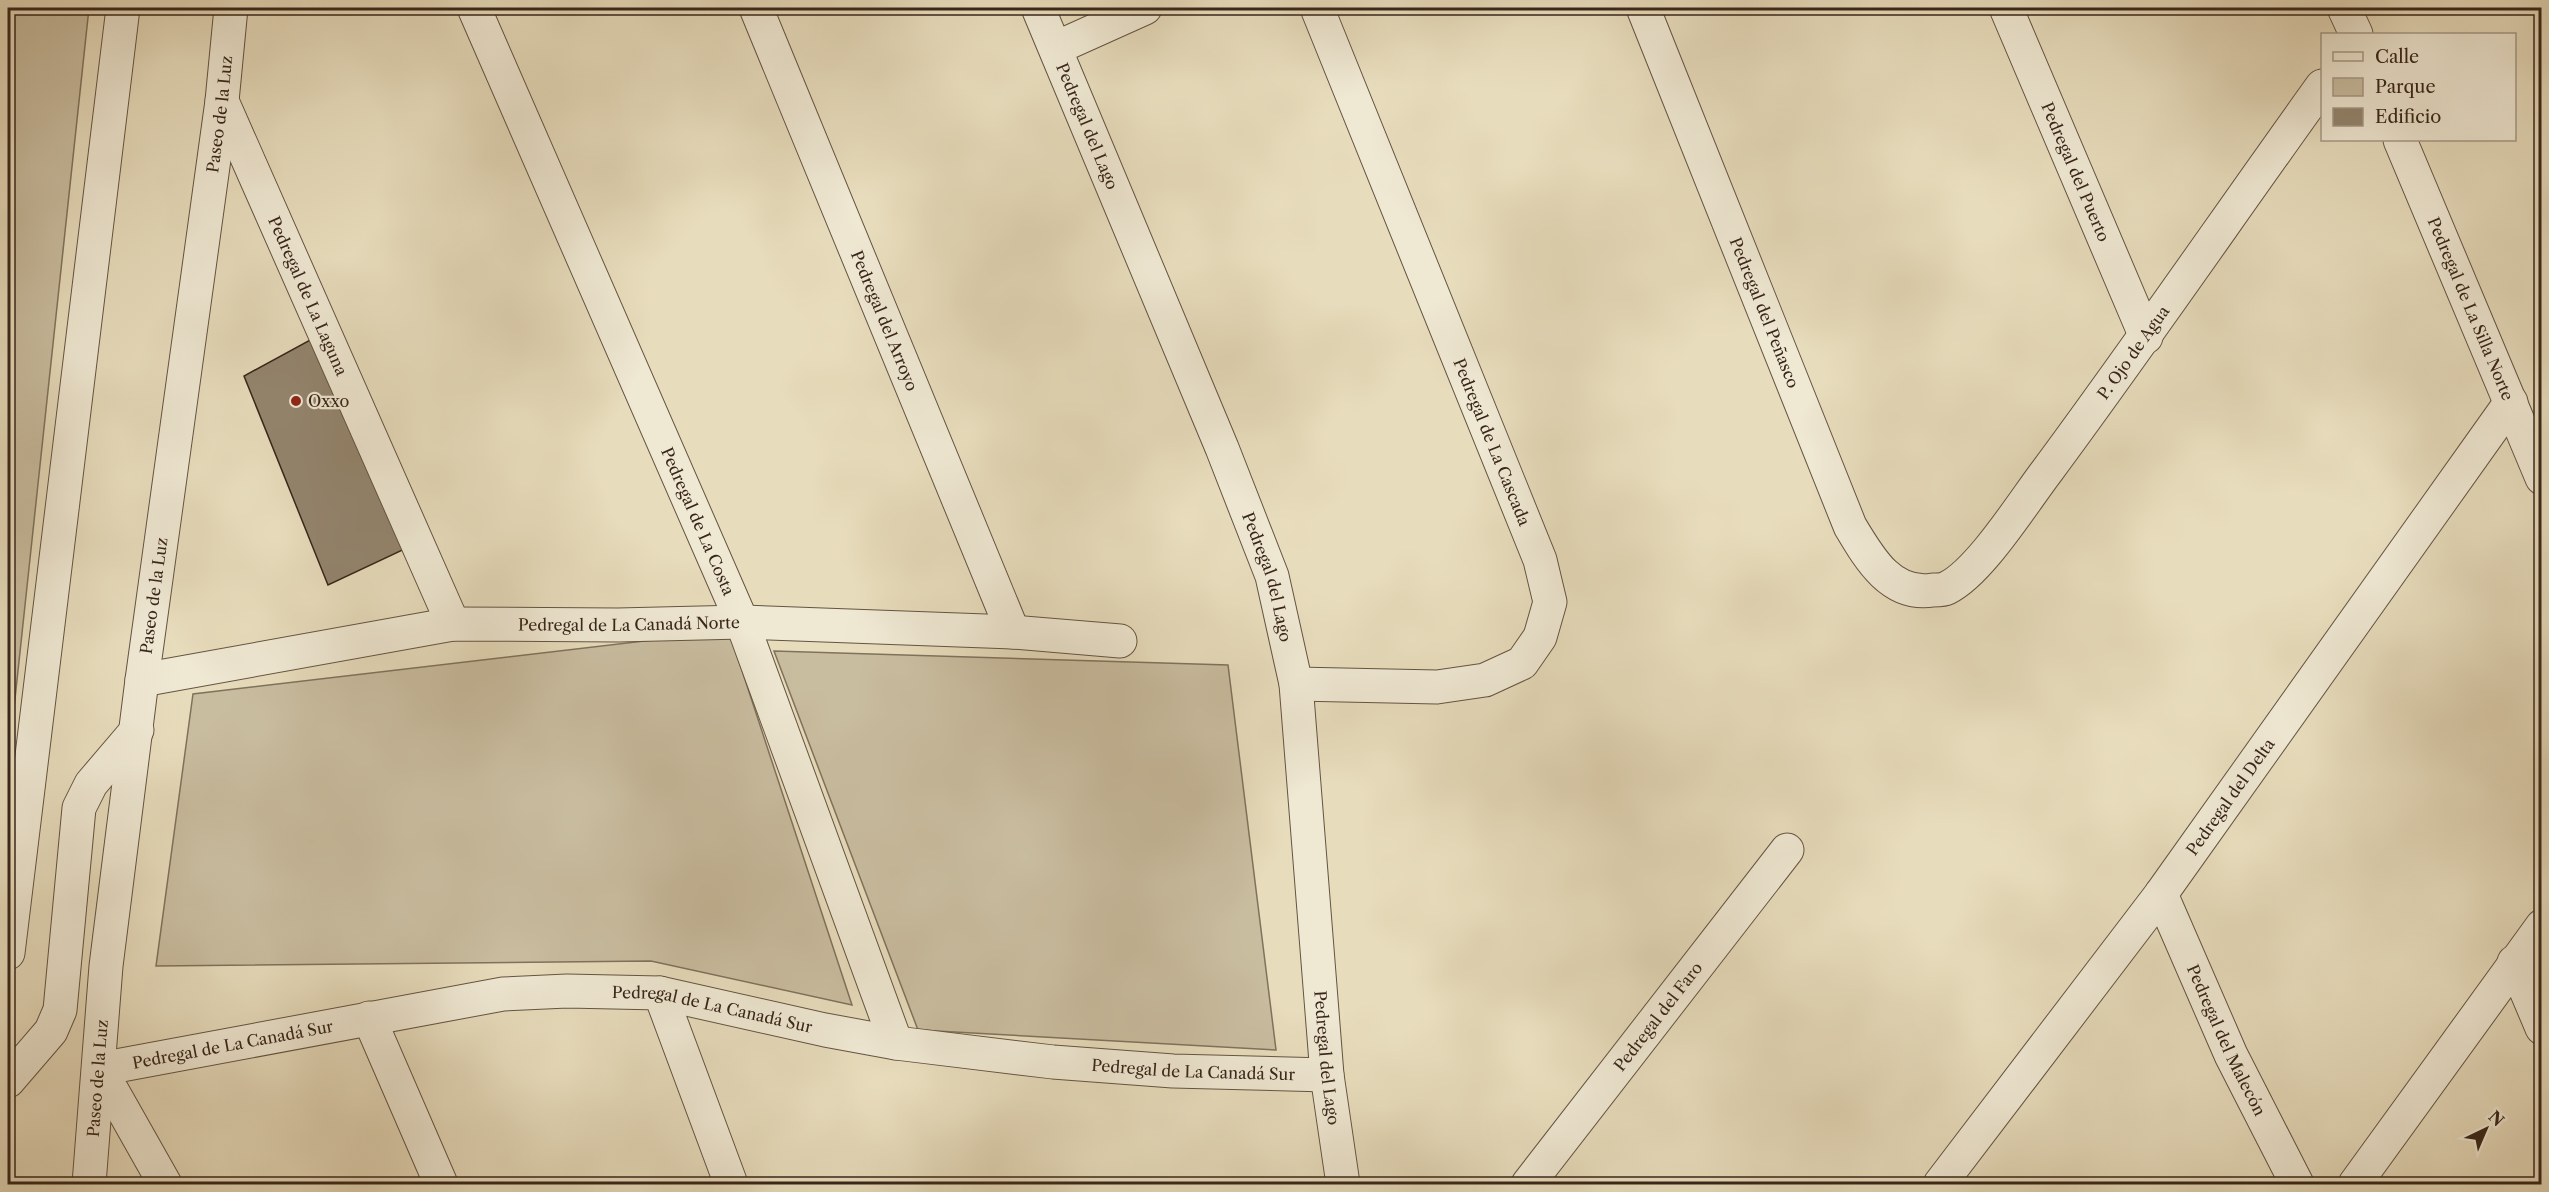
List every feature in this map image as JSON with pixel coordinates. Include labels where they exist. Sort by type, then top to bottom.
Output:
[{"type":"street","points":[[8,953],[123,8]]},
{"type":"street","name":"Paseo de la Luz","points":[[89,1185],[100,1069],[106,966],[142,680],[222,101],[231,8]]},
{"type":"street","name":"Pedregal de La Costa","points":[[474,8],[742,622],[896,1043]]},
{"type":"street","name":"Pedregal del Arroyo","points":[[756,8],[1013,632]]},
{"type":"street","name":"Pedregal del Lago","points":[[1038,8],[1222,448],[1272,576],[1296,684],[1327,1075],[1343,1185]]},
{"type":"street","points":[[1056,48],[1145,8]]},
{"type":"street","name":"Pedregal de La Cascada","points":[[1296,684],[1437,687],[1485,680],[1522,663],[1540,637],[1550,602],[1540,560],[1317,8]]},
{"type":"street","name":"Pedregal del Peñasco","points":[[1643,8],[1850,526],[1872,562],[1890,580],[1919,593]]},
{"type":"street","name":"Pedregal del Puerto","points":[[2006,8],[2146,337]]},
{"type":"street","points":[[2344,8],[2356,33]]},
{"type":"street","name":"P. Ojo de Agua","points":[[1919,593],[1946,588],[1973,567],[2146,337],[2321,87]]},
{"type":"street","name":"Pedregal de La Laguna","points":[[222,101],[453,624]]},
{"type":"street","name":"Pedregal de La Silla Norte","points":[[2400,141],[2541,478]]},
{"type":"street","name":"Pedregal del Delta","points":[[1940,1185],[2161,894],[2511,402]]},
{"type":"street","name":"Pedregal de La Canadá Norte","points":[[142,680],[453,624],[618,625],[742,622],[1013,632],[1120,642]]},
{"type":"street","points":[[8,1081],[51,1031],[60,1010],[79,808],[91,784],[137,730]]},
{"type":"street","name":"Pedregal del Faro","points":[[1528,1185],[1787,850]]},
{"type":"street","name":"Pedregal del Malecón","points":[[2161,894],[2231,1055],[2297,1185]]},
{"type":"street","points":[[2355,1185],[2541,926]]},
{"type":"street","points":[[2514,962],[2541,1028]]},
{"type":"street","name":"Pedregal de La Canadá Sur","points":[[100,1069],[503,994],[567,991],[660,993],[825,1030],[896,1043],[1053,1062],[1173,1071],[1327,1075]]},
{"type":"street","points":[[660,993],[732,1185]]},
{"type":"street","points":[[369,1018],[441,1185]]},
{"type":"street","points":[[100,1069],[165,1185]]},
{"type":"green space","points":[[8,8],[89,8],[8,764]]},
{"type":"green space","points":[[729,631],[852,1005],[651,961],[156,966],[193,694]]},
{"type":"green space","points":[[774,651],[1228,665],[1276,1050],[918,1030]]},
{"type":"building","points":[[312,339],[409,547],[328,585],[244,376]]},
{"type":"place","name":"Oxxo","points":[[296,401]]}]
